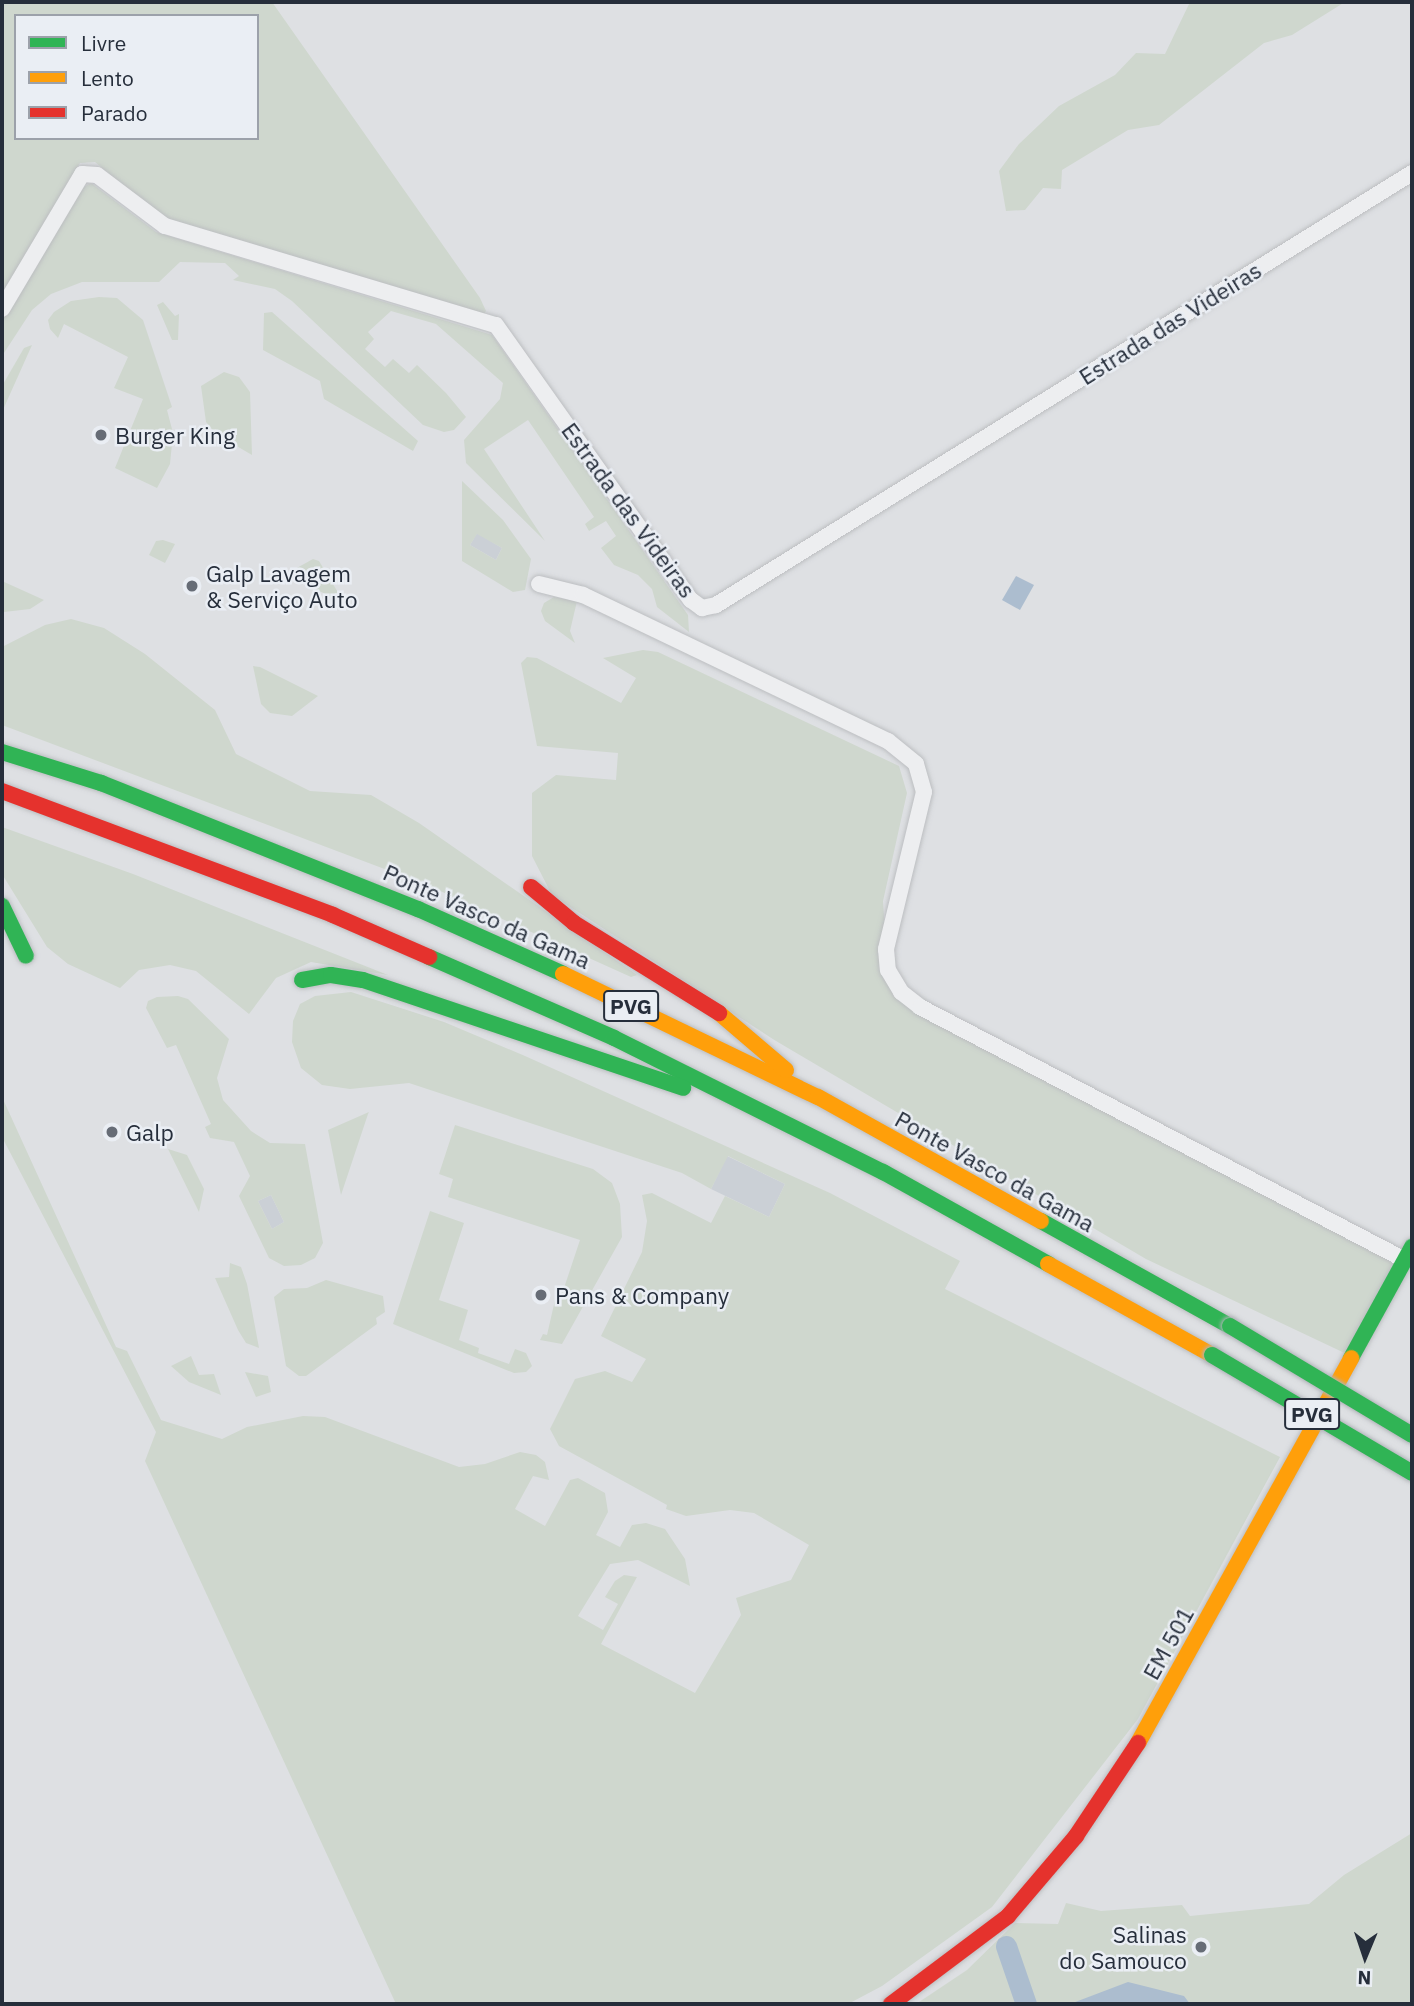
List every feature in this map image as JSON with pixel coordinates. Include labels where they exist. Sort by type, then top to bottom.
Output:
[{"type":"main road","name":"Ponte Vasco da Gama","points":[[2,752],[101,783],[418,909],[818,1097],[1230,1326],[1412,1435]]},
{"type":"main road","name":"PVG","points":[[2,792],[176,854],[415,949],[774,1116],[1212,1355],[1412,1473]]},
{"type":"main road","points":[[531,887],[574,923],[711,1006],[818,1097]]},
{"type":"main road","points":[[2,906],[26,956]]},
{"type":"main road","points":[[302,980],[331,975],[363,980],[586,1058],[774,1116]]},
{"type":"main road","name":"EM 501","points":[[891,2004],[1008,1916],[1076,1836],[1114,1782],[1408,1254]]},
{"type":"street","name":"Estrada das Videiras","points":[[2,309],[82,174],[97,175],[165,226],[496,325],[691,600],[702,608],[716,605],[1412,173]]},
{"type":"street","points":[[539,584],[583,595],[888,741],[916,764],[923,792],[886,949],[888,970],[901,992],[932,1013],[1408,1254]]},
{"type":"shaded area","points":[[2,2],[272,2],[480,298],[486,311],[482,317],[166,221],[95,162],[80,163],[2,298]]},
{"type":"shaded area","points":[[1190,2],[1345,2],[1292,35],[1264,43],[1159,125],[1128,130],[1062,170],[1061,189],[1043,188],[1025,210],[1006,211],[999,171],[1019,144],[1059,106],[1115,75],[1136,53],[1165,54]]},
{"type":"shaded area","points":[[91,183],[156,232],[492,335],[688,615],[689,632],[657,607],[652,589],[638,575],[614,565],[601,548],[616,536],[606,521],[589,531],[585,524],[594,517],[528,420],[484,449],[545,541],[466,463],[464,440],[500,399],[503,383],[436,324],[391,311],[368,332],[374,339],[365,349],[385,367],[393,359],[409,373],[417,365],[446,393],[466,417],[454,430],[444,432],[423,425],[292,301],[275,289],[233,280],[239,276],[225,263],[180,262],[159,282],[82,282],[51,294],[32,310],[2,356],[2,321],[82,188]]},
{"type":"shaded area","points":[[99,297],[117,298],[143,320],[172,407],[167,410],[173,433],[170,464],[157,488],[115,468],[143,399],[114,388],[128,357],[64,324],[58,338],[50,329],[48,320],[54,312],[71,301]]},
{"type":"shaded area","points":[[163,302],[175,316],[179,314],[178,340],[172,340],[157,305]]},
{"type":"shaded area","points":[[272,312],[418,441],[413,451],[324,399],[320,381],[263,350],[264,313]]},
{"type":"shaded area","points":[[32,345],[2,412],[2,386],[24,348]]},
{"type":"shaded area","points":[[224,372],[239,377],[250,392],[252,455],[216,434],[206,422],[201,386]]},
{"type":"shaded area","points":[[462,481],[503,520],[531,559],[525,590],[513,592],[462,561]],"holes":[[[477,534],[502,548],[496,560],[470,545]]]},
{"type":"shaded area","points":[[477,533],[502,548],[496,560],[470,545]]},
{"type":"shaded area","points":[[156,541],[175,544],[165,563],[149,555]]},
{"type":"shaded area","points":[[313,559],[319,561],[345,604],[286,574]]},
{"type":"shaded area","points":[[2,581],[44,600],[30,609],[4,612]]},
{"type":"shaded area","points":[[554,597],[577,601],[570,631],[575,643],[545,621],[541,611],[544,603]]},
{"type":"shaded area","points":[[71,619],[104,628],[145,654],[215,710],[236,754],[310,791],[371,795],[419,823],[637,975],[631,977],[427,885],[2,725],[2,647],[45,625]]},
{"type":"shaded area","points":[[643,650],[658,652],[899,766],[907,793],[883,901],[886,949],[901,992],[1405,1260],[1353,1357],[1146,1259],[776,1041],[552,895],[532,856],[532,793],[556,775],[616,780],[618,753],[537,746],[521,663],[527,657],[537,658],[621,703],[636,678],[603,658]]},
{"type":"shaded area","points":[[253,666],[318,696],[292,716],[270,713],[261,704]]},
{"type":"shaded area","points":[[2,827],[133,874],[388,975],[311,962],[276,978],[249,1014],[196,971],[170,965],[139,970],[120,988],[68,964],[47,947],[2,874]]},
{"type":"shaded area","points":[[351,992],[444,1022],[830,1193],[960,1261],[945,1289],[1280,1457],[1138,1719],[992,1907],[882,1986],[848,2004],[396,2004],[145,1461],[156,1432],[2,1137],[2,1097],[116,1347],[127,1351],[161,1420],[222,1439],[247,1427],[303,1416],[325,1417],[459,1467],[485,1464],[520,1452],[536,1455],[545,1462],[549,1480],[533,1476],[515,1509],[545,1526],[570,1480],[578,1478],[605,1493],[608,1512],[596,1535],[620,1547],[632,1525],[646,1523],[665,1529],[685,1559],[690,1586],[638,1560],[610,1564],[578,1616],[603,1630],[618,1604],[605,1597],[615,1581],[624,1575],[637,1577],[601,1644],[695,1693],[741,1615],[736,1598],[791,1580],[809,1545],[754,1513],[730,1510],[686,1516],[666,1509],[667,1505],[559,1446],[550,1429],[575,1379],[605,1371],[632,1382],[646,1359],[601,1336],[642,1252],[647,1221],[642,1195],[652,1193],[711,1223],[725,1196],[769,1217],[785,1184],[728,1156],[711,1189],[682,1173],[409,1083],[350,1089],[322,1085],[301,1068],[292,1042],[293,1021],[300,1004],[315,996]]},
{"type":"shaded area","points":[[178,996],[188,999],[229,1039],[217,1078],[223,1100],[251,1131],[270,1143],[305,1144],[323,1243],[315,1258],[301,1265],[284,1266],[269,1258],[239,1196],[250,1176],[234,1142],[210,1138],[205,1127],[211,1124],[176,1045],[167,1048],[146,1008],[148,1001],[157,997]],"holes":[[[271,1195],[284,1222],[272,1229],[258,1201]]]},
{"type":"shaded area","points":[[369,1112],[368,1114],[341,1195],[328,1130]]},
{"type":"shaded area","points":[[455,1125],[593,1169],[612,1183],[620,1204],[622,1237],[562,1344],[540,1340],[543,1334],[547,1335],[558,1287],[564,1288],[580,1240],[448,1197],[453,1179],[439,1174]]},
{"type":"shaded area","points":[[168,1149],[187,1155],[204,1189],[199,1212]]},
{"type":"shaded area","points":[[727,1156],[785,1184],[769,1217],[711,1189]]},
{"type":"shaded area","points":[[271,1195],[284,1222],[272,1229],[258,1201]]},
{"type":"shaded area","points":[[430,1211],[464,1223],[439,1300],[468,1310],[459,1340],[479,1348],[478,1353],[509,1364],[515,1349],[526,1353],[532,1366],[526,1372],[514,1373],[393,1324]]},
{"type":"shaded area","points":[[230,1263],[241,1267],[247,1284],[259,1348],[246,1343],[215,1278],[229,1277]]},
{"type":"shaded area","points":[[326,1280],[383,1296],[385,1312],[376,1318],[377,1324],[306,1376],[299,1376],[286,1366],[274,1297],[284,1289],[307,1288]]},
{"type":"shaded area","points":[[191,1356],[199,1375],[214,1374],[221,1395],[189,1382],[171,1366]]},
{"type":"shaded area","points":[[245,1372],[268,1376],[271,1392],[256,1397]]},
{"type":"shaded area","name":"Salinas do Samouco","points":[[1412,1833],[1412,2004],[916,2004],[967,1970],[1015,1923],[1058,1924],[1066,1903],[1101,1911],[1182,1905],[1190,1916],[1309,1904],[1344,1875]]},
{"type":"water","points":[[1016,576],[1034,585],[1020,610],[1002,600]]},
{"type":"water","points":[[1128,1982],[1184,1996],[1190,2004],[1070,2004]]},
{"type":"waterway","points":[[1006,1946],[1026,2004]]},
{"type":"traffic: fast","points":[[2,752],[101,783],[418,909],[563,974]]},
{"type":"traffic: fast","points":[[2,906],[26,956]]},
{"type":"traffic: fast","points":[[429,957],[614,1038],[883,1172],[1048,1264]]},
{"type":"traffic: fast","points":[[302,980],[331,975],[363,980],[683,1088]]},
{"type":"traffic: fast","points":[[1041,1221],[1230,1326]]},
{"type":"traffic: fast","points":[[1351,1358],[1412,1247]]},
{"type":"traffic: fast","points":[[1230,1326],[1412,1435]]},
{"type":"traffic: fast","points":[[1212,1355],[1412,1473]]},
{"type":"traffic: slow","points":[[563,974],[818,1097],[1041,1221]]},
{"type":"traffic: slow","points":[[719,1013],[786,1070]]},
{"type":"traffic: slow","points":[[1048,1264],[1212,1355]]},
{"type":"traffic: slow","points":[[1138,1743],[1351,1358]]},
{"type":"traffic: jam","points":[[2,791],[333,915],[429,957]]},
{"type":"traffic: jam","points":[[531,887],[574,923],[719,1013]]},
{"type":"traffic: jam","points":[[891,2004],[1008,1916],[1076,1836],[1138,1743]]},
{"type":"place","name":"Burger King","points":[[101,435]]},
{"type":"place","name":"Galp Lavagem & Serviço Auto","points":[[192,586]]},
{"type":"place","name":"Galp","points":[[112,1132]]},
{"type":"place","name":"Pans & Company","points":[[541,1295]]},
{"type":"place","name":"Salinas do Samouco","points":[[1201,1947]]}]
